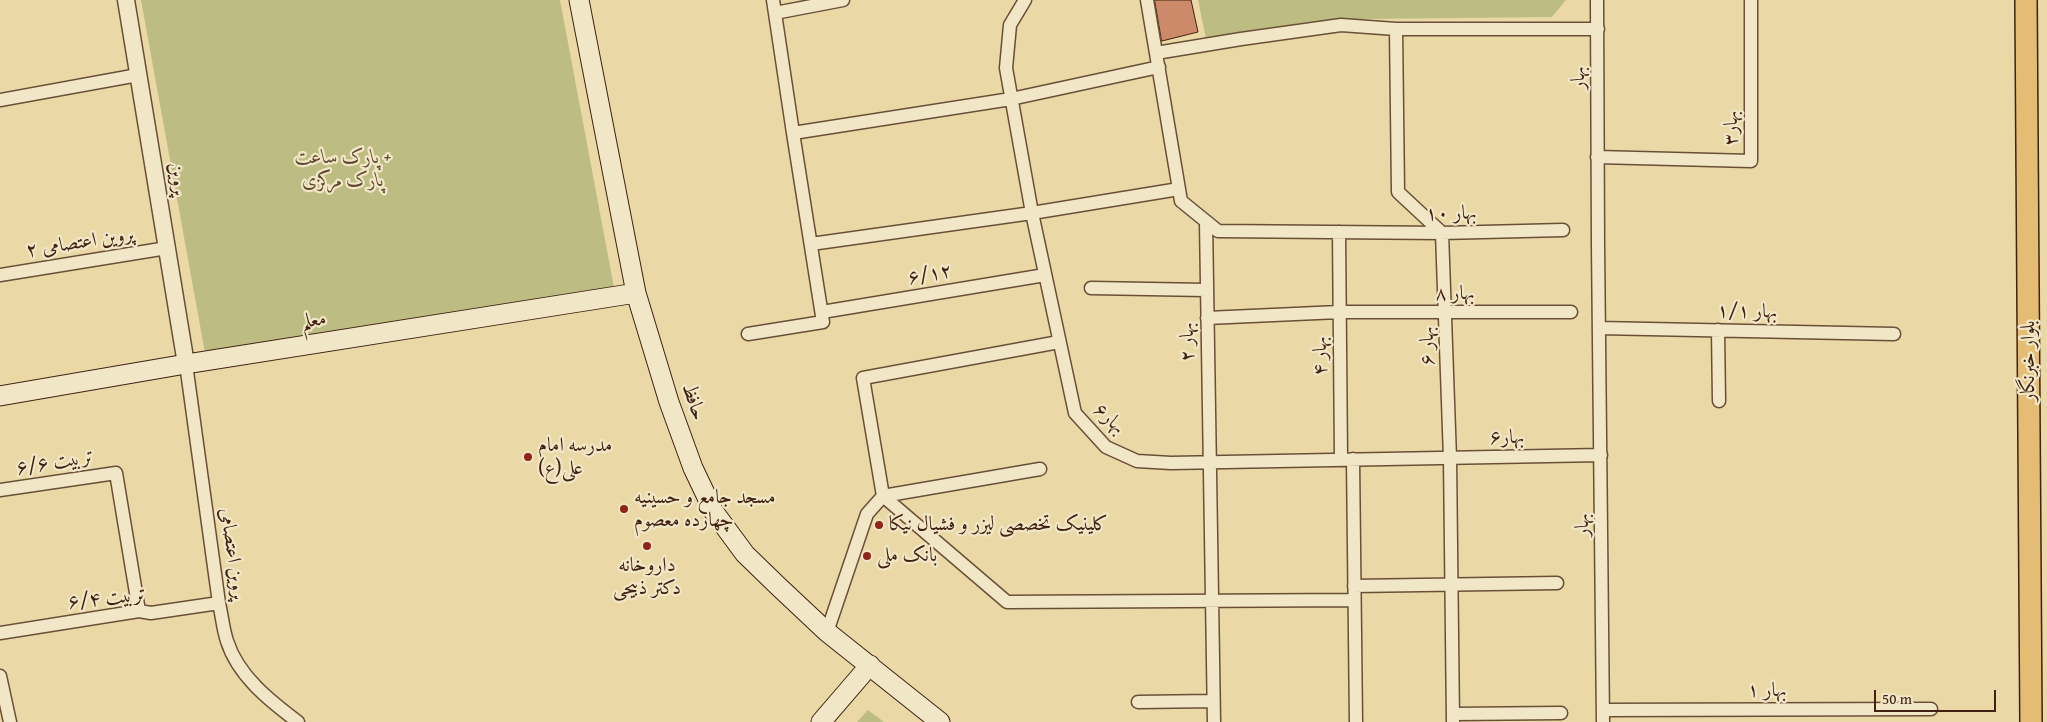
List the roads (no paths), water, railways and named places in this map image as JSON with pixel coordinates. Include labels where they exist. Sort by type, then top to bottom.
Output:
[{"type":"main road","name":"حافظ","points":[[579,0],[636,293],[668,402],[693,468],[714,512],[745,554],[827,632],[940,722]]},
{"type":"main road","name":"بلوار خبرنگار","points":[[2026,0],[2031,722]]},
{"type":"main road","name":"معلم","points":[[0,396],[186,364],[636,293]]},
{"type":"main road","points":[[821,722],[870,665]]},
{"type":"street","name":"پروین","points":[[126,0],[186,364]]},
{"type":"street","points":[[748,334],[823,322],[773,0]]},
{"type":"street","points":[[775,14],[844,0]]},
{"type":"street","name":"بهار۶","points":[[1025,0],[1010,25],[1006,68],[1011,99],[1032,213],[1075,413],[1106,446],[1137,461],[1208,462],[1601,455]]},
{"type":"street","points":[[811,244],[1032,213],[1179,189],[1148,0]]},
{"type":"street","name":"بهار","points":[[1597,0],[1603,716]]},
{"type":"street","name":"بهار۳","points":[[1597,157],[1751,161],[1751,0]]},
{"type":"street","points":[[1156,53],[1241,38],[1341,25],[1396,29],[1598,29]]},
{"type":"street","points":[[1396,29],[1398,192],[1442,233]]},
{"type":"street","points":[[793,133],[1011,99],[1159,67]]},
{"type":"street","points":[[0,100],[138,75]]},
{"type":"street","name":"بهار ۱۰","points":[[1179,189],[1181,201],[1218,231],[1442,233],[1563,230]]},
{"type":"street","name":"بهار ۲","points":[[1206,222],[1208,462],[1214,722]]},
{"type":"street","name":"بهار ۴","points":[[1339,232],[1340,312],[1354,586],[1356,722]]},
{"type":"street","name":"بهار ۶","points":[[1442,233],[1450,458],[1453,718]]},
{"type":"street","name":"پروین اعتصامی ۲","points":[[0,275],[167,248]]},
{"type":"street","name":"۶/۱۲","points":[[822,312],[1045,275]]},
{"type":"street","points":[[1091,288],[1206,290]]},
{"type":"street","name":"بهار ۸","points":[[1206,318],[1340,312],[1571,312]]},
{"type":"street","name":"بهار ۱/۱","points":[[1599,328],[1894,334]]},
{"type":"street","points":[[1718,330],[1719,401]]},
{"type":"street","points":[[1059,342],[864,378],[883,496],[1007,602],[1354,600]]},
{"type":"street","name":"پروین اعتصامی","points":[[186,364],[219,603],[227,642],[240,665],[264,696],[298,722]]},
{"type":"street","points":[[827,632],[867,514],[883,496],[1040,469]]},
{"type":"street","name":"تربیت ۶/۶","points":[[0,490],[116,472],[139,611]]},
{"type":"street","points":[[1354,586],[1557,583]]},
{"type":"street","name":"تربیت ۶/۴","points":[[0,633],[139,611],[151,613],[219,603]]},
{"type":"street","points":[[0,676],[10,722]]},
{"type":"street","points":[[1138,702],[1213,701]]},
{"type":"street","name":"بهار ۱","points":[[1603,716],[1931,709]]},
{"type":"street","points":[[1453,718],[1561,713]]},
{"type":"place","name":"مدرسه امام علی(ع)","points":[[528,457]]},
{"type":"place","name":"مسجد جامع و حسینیه چهارده معصوم","points":[[624,509]]},
{"type":"place","name":"کلینیک تخصصی لیزر و فشیال نیکا","points":[[879,525]]},
{"type":"place","name":"داروخانه دکتر ذبیحی","points":[[647,546]]},
{"type":"place","name":"بانک ملی","points":[[867,556]]},
{"type":"park label","name":"پارک ساعت + پارک مرکزی","points":[[343,170]]}]
